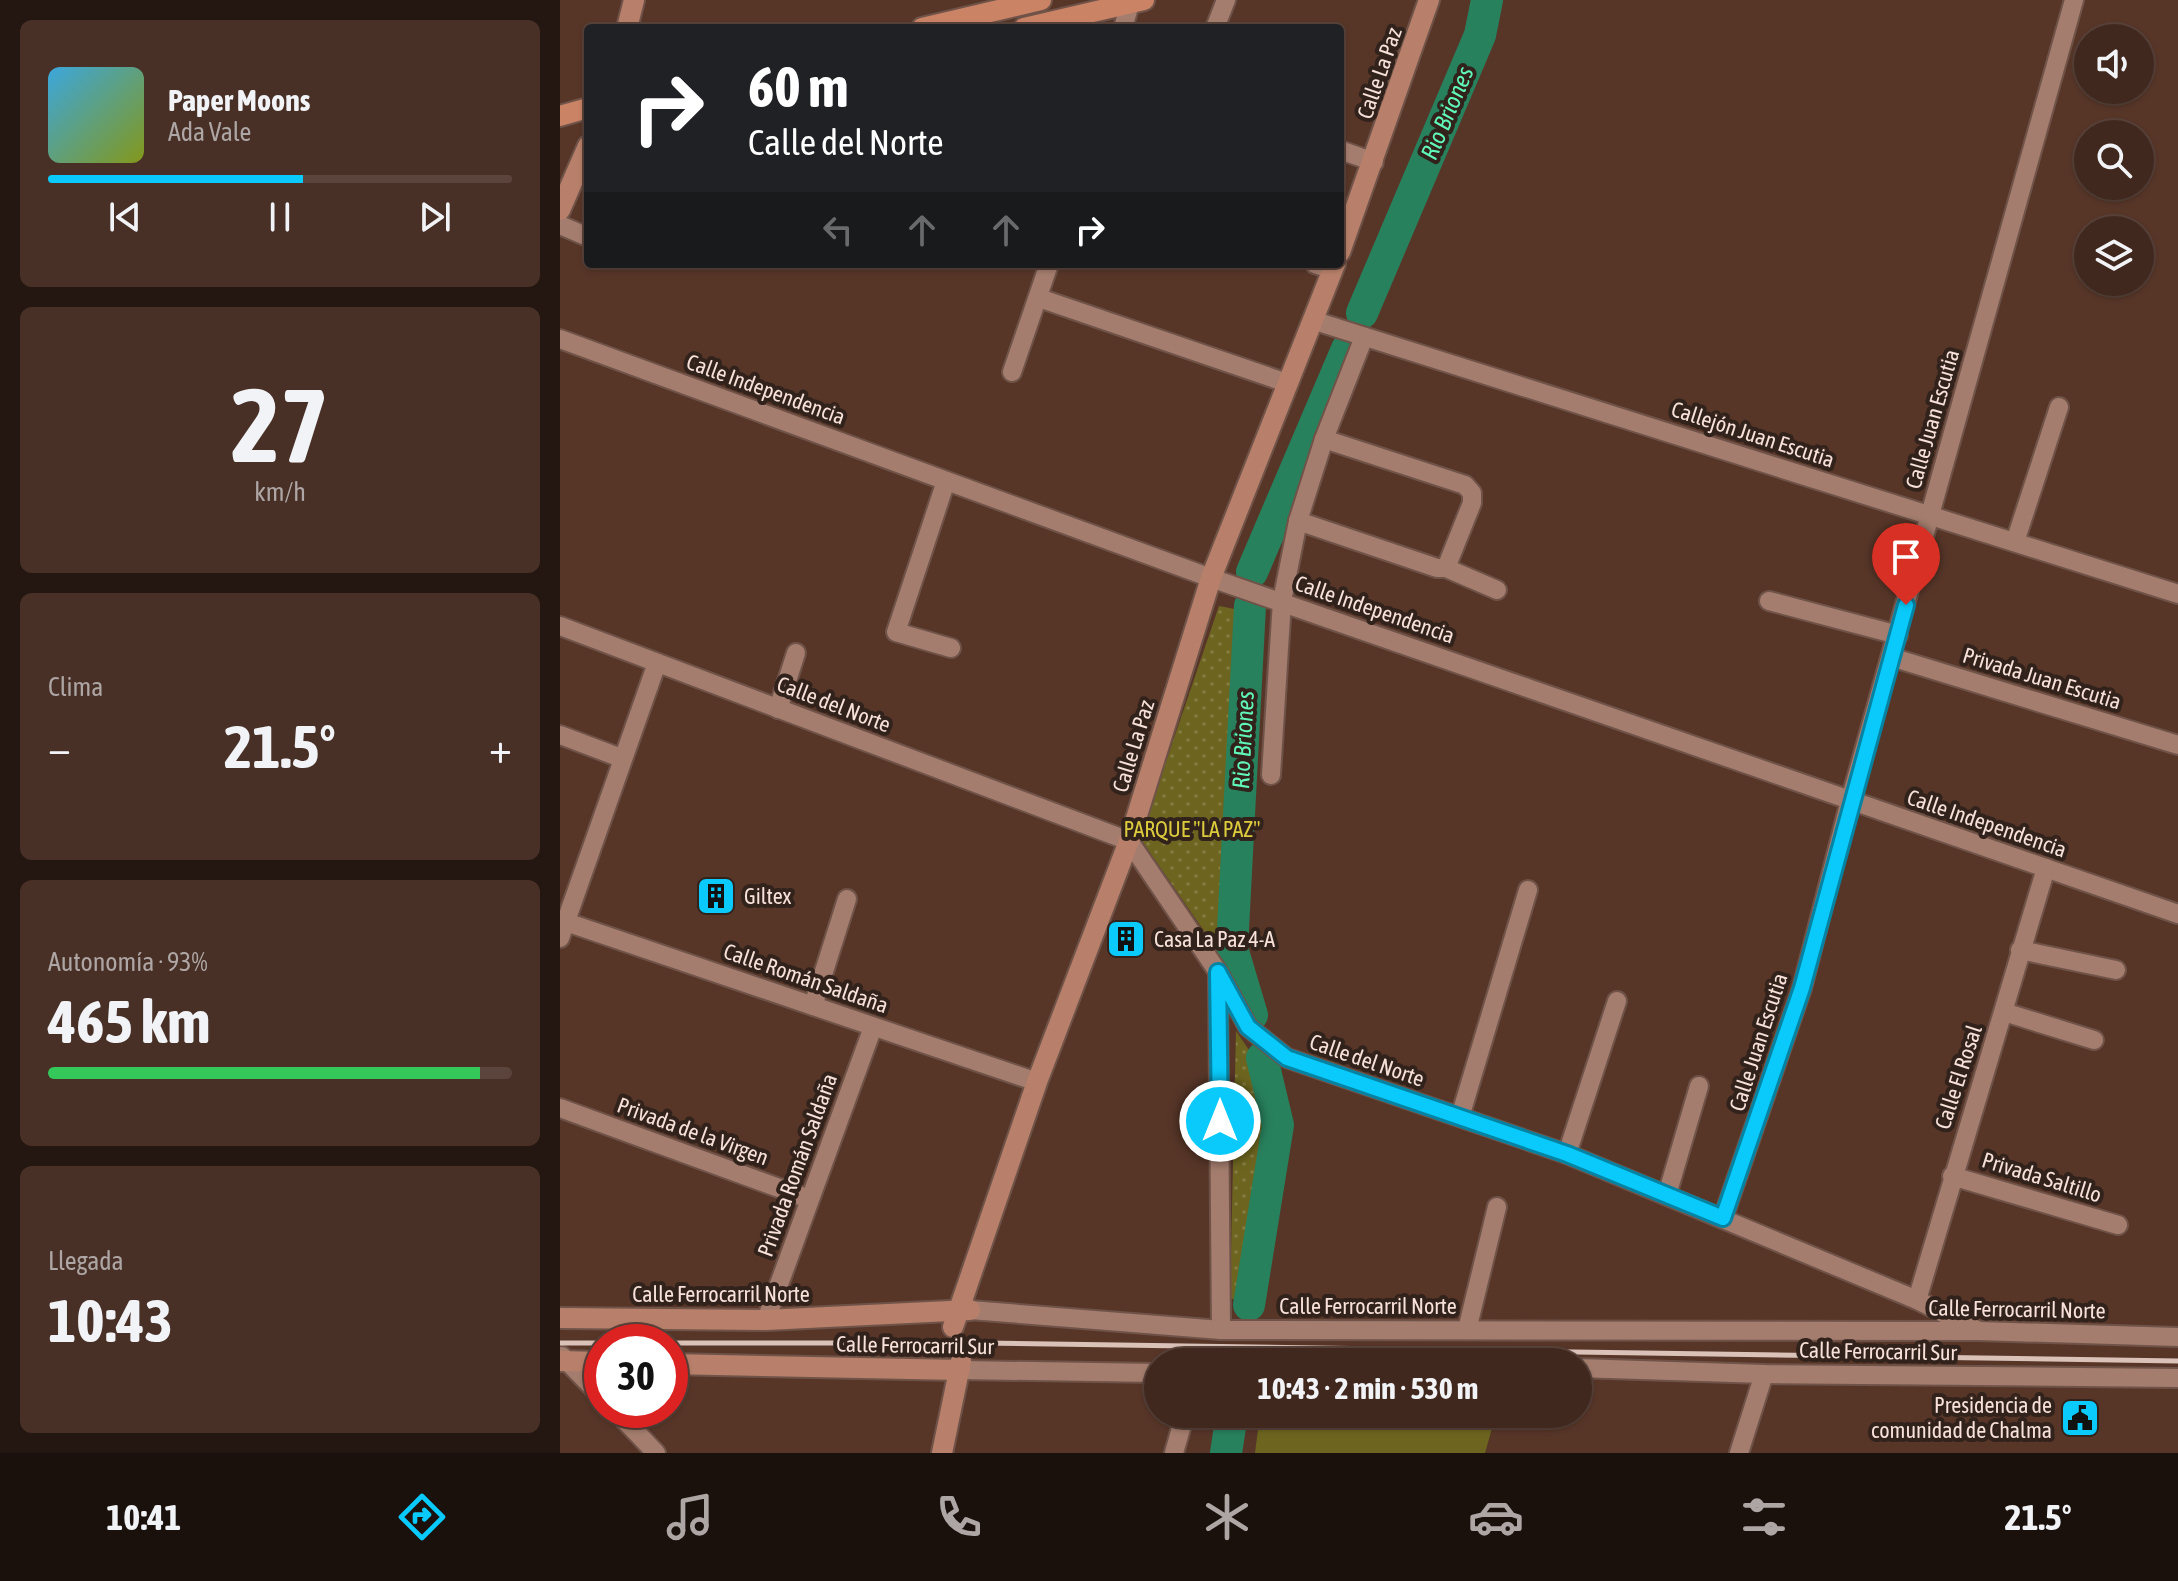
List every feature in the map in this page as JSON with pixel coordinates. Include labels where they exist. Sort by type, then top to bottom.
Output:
[{"type":"main road","points":[[628,24],[634,0]]},
{"type":"main road","points":[[939,24],[1041,0]]},
{"type":"main road","name":"Calle La Paz","points":[[1344,232],[1374,162],[1429,0]]},
{"type":"main road","points":[[1040,24],[1135,1]]},
{"type":"main road","points":[[560,116],[584,109]]},
{"type":"main road","points":[[560,210],[584,155]]},
{"type":"main road","name":"Calle La Paz","points":[[963,1313],[1037,1082],[1129,841],[1211,578],[1329,268]]},
{"type":"main road","name":"Calle Ferrocarril Norte","points":[[560,1318],[766,1320],[963,1313]]},
{"type":"main road","points":[[562,1359],[584,1361]]},
{"type":"main road","name":"Calle Ferrocarril Sur","points":[[688,1364],[955,1369]]},
{"type":"main road","points":[[942,1453],[955,1369]]},
{"type":"street","points":[[1217,24],[1226,0]]},
{"type":"street","name":"Calle Juan Escutia","points":[[1723,1218],[1802,988],[1850,801],[2074,0]]},
{"type":"street","points":[[1125,24],[1135,1]]},
{"type":"street","points":[[1344,151],[1374,162]]},
{"type":"street","points":[[560,225],[584,235]]},
{"type":"street","points":[[1012,372],[1048,268]]},
{"type":"street","points":[[1039,298],[1287,383]]},
{"type":"street","name":"Callejón Juan Escutia","points":[[1312,320],[2178,594]]},
{"type":"street","points":[[1271,775],[1282,601],[1298,521],[1324,439],[1364,337]]},
{"type":"street","name":"Calle Independencia","points":[[560,339],[1211,578],[2178,914]]},
{"type":"street","points":[[2015,542],[2059,407]]},
{"type":"street","points":[[1324,439],[1465,485],[1472,493],[1472,503],[1446,568]]},
{"type":"street","points":[[946,481],[896,632],[951,648]]},
{"type":"street","points":[[1298,521],[1437,568],[1446,568],[1497,590]]},
{"type":"street","points":[[1769,601],[1898,635]]},
{"type":"street","name":"Calle del Norte","points":[[560,626],[1129,841],[1218,972],[1248,1027],[1287,1058],[1567,1154],[1917,1300],[1979,1331]]},
{"type":"street","points":[[778,709],[796,653]]},
{"type":"street","name":"Privada Juan Escutia","points":[[1891,657],[2178,745]]},
{"type":"street","points":[[562,927],[657,663]]},
{"type":"street","points":[[560,735],[621,758]]},
{"type":"street","name":"Calle El Rosal","points":[[1917,1300],[2046,868]]},
{"type":"street","points":[[1460,1117],[1528,890]]},
{"type":"street","points":[[813,1006],[847,899]]},
{"type":"street","name":"Calle Román Saldaña","points":[[562,927],[813,1006],[1037,1082]]},
{"type":"street","points":[[2020,950],[2116,970]]},
{"type":"street","points":[[1218,972],[1221,1330]]},
{"type":"street","points":[[1567,1154],[1617,1001]]},
{"type":"street","points":[[2004,1012],[2094,1040]]},
{"type":"street","name":"Privada Román Saldaña","points":[[766,1320],[873,1027]]},
{"type":"street","points":[[1667,1195],[1699,1086]]},
{"type":"street","name":"Privada de la Virgen","points":[[560,1108],[809,1199]]},
{"type":"street","name":"Privada Saltillo","points":[[1952,1176],[2118,1225]]},
{"type":"street","points":[[1467,1330],[1497,1207]]},
{"type":"street","name":"Calle Ferrocarril Norte","points":[[963,1313],[1221,1330],[1979,1331],[2178,1337]]},
{"type":"street","points":[[562,1359],[584,1380]]},
{"type":"street","name":"Calle Ferrocarril Sur","points":[[1592,1368],[1764,1374],[2178,1378]]},
{"type":"street","name":"Calle Ferrocarril Sur","points":[[955,1369],[1144,1373]]},
{"type":"street","points":[[1739,1453],[1764,1374]]},
{"type":"street","points":[[632,1428],[656,1453]]},
{"type":"street","points":[[1174,1453],[1181,1428]]},
{"type":"green space","name":"PARQUE \"LA PAZ\"","points":[[1219,606],[1250,612],[1229,967],[1140,838]]},
{"type":"green space","points":[[1236,1031],[1253,1056],[1266,1121],[1244,1299],[1230,1299]]},
{"type":"green space","points":[[1258,1428],[1492,1428],[1485,1453],[1255,1453]]},
{"type":"waterway","name":"Rio Briones","points":[[1362,313],[1480,35],[1487,0]]},
{"type":"waterway","name":"Rio Briones","points":[[1252,572],[1347,349]]},
{"type":"waterway","name":"Rio Briones","points":[[1250,606],[1232,948],[1252,1015]]},
{"type":"waterway","name":"Rio Briones","points":[[1249,1305],[1278,1125],[1262,1058]]},
{"type":"waterway","name":"Rio Briones","points":[[1226,1453],[1230,1428]]},
{"type":"tunnel","points":[[948,1360],[953,1327]]},
{"type":"railway","points":[[560,1343],[584,1343]]},
{"type":"railway","points":[[688,1343],[983,1343],[2178,1361]]},
{"type":"place","name":"Giltex","points":[[716,896]]},
{"type":"place","name":"Casa La Paz 4-A","points":[[1126,939]]},
{"type":"place","name":"Presidencia de comunidad de Chalma","points":[[2080,1418]]},
{"type":"route","points":[[1220,1121],[1218,972],[1248,1027],[1287,1058],[1567,1154],[1723,1218],[1802,988],[1850,801],[1906,605]]}]
